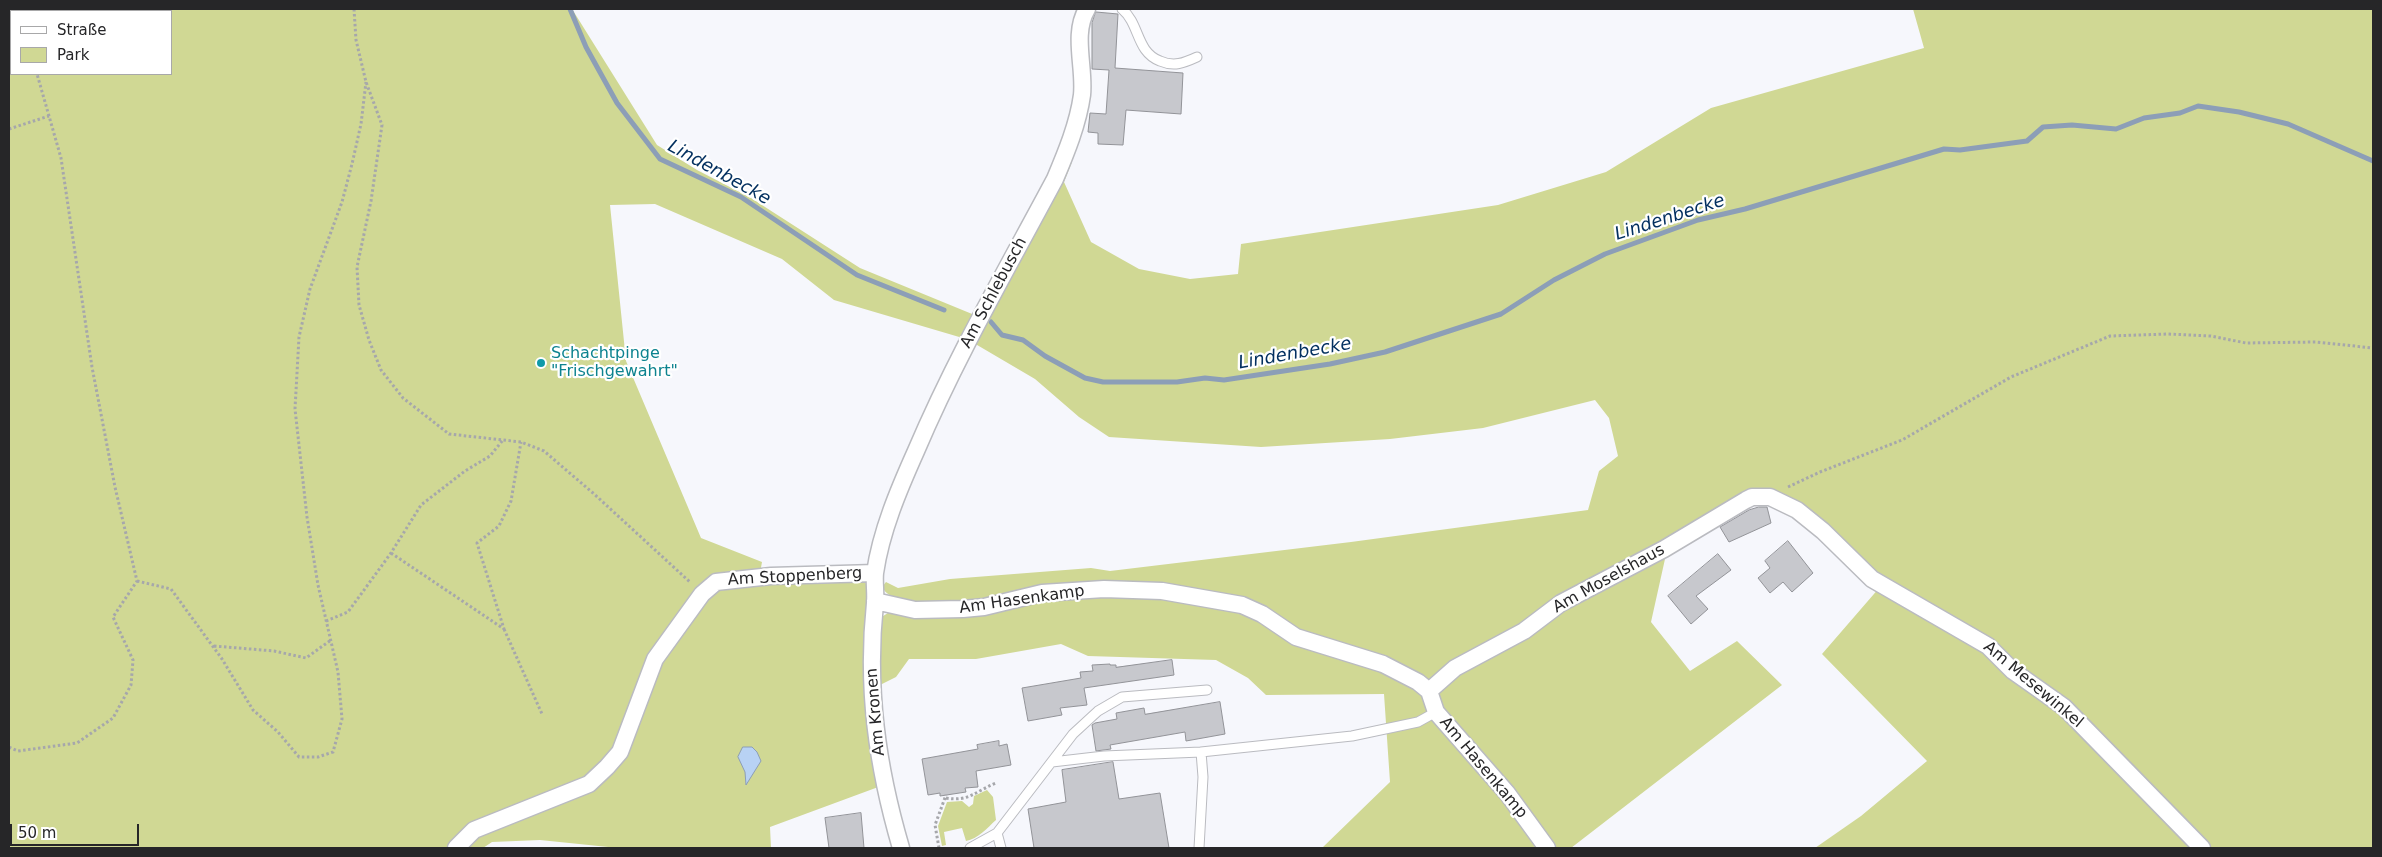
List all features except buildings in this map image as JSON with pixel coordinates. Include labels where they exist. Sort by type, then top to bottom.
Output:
[{"type":"street","name":"Am Schlebusch","points":[[875,573],[897,498],[928,424],[982,314],[1055,179],[1065,156],[1082,95],[1080,27],[1087,9]]},
{"type":"street","name":"Am Moselshaus","points":[[1429,691],[1455,668],[1524,631],[1562,603],[1664,548],[1746,500],[1770,497]]},
{"type":"street","name":"Am Mesewinkel","points":[[1770,497],[1797,510],[1823,531],[1872,579],[1988,646],[2013,672],[2064,708],[2202,848]]},
{"type":"street","name":"Am Stoppenberg","points":[[456,848],[474,830],[589,784],[607,767],[620,752],[655,659],[702,594],[716,582],[731,579],[800,574],[875,573]]},
{"type":"street","name":"Am Kronen","points":[[875,573],[871,694],[886,797],[901,848]]},
{"type":"street","name":"Am Hasenkamp","points":[[875,601],[915,610],[963,609],[984,607],[1042,594],[1104,589],[1162,592],[1218,600],[1242,606],[1262,614],[1296,637],[1383,664],[1418,682],[1429,691],[1436,712],[1507,793],[1547,848]]},
{"type":"lane","points":[[1122,9],[1131,21],[1142,46],[1151,58],[1165,64],[1179,65],[1197,57]]},
{"type":"lane","points":[[970,848],[996,833],[1073,734],[1098,711],[1122,697],[1207,690]]},
{"type":"lane","points":[[1052,762],[1104,756],[1201,752],[1352,736],[1418,722],[1436,712]]},
{"type":"lane","points":[[1198,848],[1203,777],[1201,752]]},
{"type":"lane","points":[[996,833],[1001,848]]},
{"type":"path","points":[[354,9],[356,40],[366,82],[382,125],[371,201],[357,267],[359,305],[369,340],[381,370],[403,398],[449,434],[521,442],[544,451],[571,473],[702,594]]},
{"type":"path","points":[[9,748],[18,751],[77,743],[113,718],[131,685],[133,660],[113,617],[137,581],[115,486],[92,367],[60,158],[37,75]]},
{"type":"path","points":[[137,581],[171,589],[213,646],[253,710],[278,732],[299,757],[318,757],[332,752],[342,719],[338,672],[326,621],[307,517],[295,408],[299,337],[310,289],[342,202],[352,164],[361,124],[366,82]]},
{"type":"path","points":[[9,129],[49,116]]},
{"type":"path","points":[[1770,497],[1820,472],[1902,440],[2011,377],[2110,336],[2203,335],[2246,343],[2316,342],[2373,348]]},
{"type":"path","points":[[326,621],[348,612],[391,553],[421,505],[465,471],[490,456],[503,440]]},
{"type":"path","points":[[521,442],[511,501],[500,526],[477,543],[504,629],[542,714]]},
{"type":"path","points":[[391,553],[504,629]]},
{"type":"path","points":[[213,646],[274,651],[306,658],[331,640]]},
{"type":"path","points":[[939,848],[935,824],[946,796],[955,799],[971,797],[996,782]]},
{"type":"green space","points":[[9,9],[572,9],[657,145],[697,170],[751,198],[860,268],[977,316],[966,339],[834,300],[782,259],[655,204],[610,205],[626,361],[701,538],[762,562],[760,573],[720,575],[690,602],[616,751],[587,781],[450,848],[9,848]]},
{"type":"green space","points":[[1913,9],[2373,9],[2373,848],[1815,848],[1861,816],[1927,761],[1822,654],[1880,587],[1772,495],[1659,549],[1665,559],[1651,622],[1690,671],[1737,641],[1782,685],[1571,848],[1322,848],[1390,782],[1384,694],[1266,695],[1248,678],[1216,660],[1088,656],[1061,644],[976,659],[909,659],[896,677],[876,687],[877,620],[891,611],[976,603],[925,604],[911,602],[889,594],[882,587],[886,582],[898,588],[950,579],[1091,568],[1110,571],[1351,542],[1588,510],[1599,471],[1618,456],[1609,418],[1595,400],[1483,428],[1390,439],[1261,447],[1109,437],[1079,417],[1035,379],[972,342],[1068,161],[1072,162],[1064,182],[1091,242],[1139,269],[1190,279],[1238,274],[1241,244],[1498,205],[1606,172],[1711,108],[1924,48]]},
{"type":"green space","points":[[854,577],[869,585],[881,786],[770,827],[771,848],[618,848],[540,840],[492,842],[483,848],[458,848],[475,833],[537,807],[624,756],[657,661],[715,588]]},
{"type":"green space","points":[[987,790],[993,797],[996,820],[978,836],[966,841],[962,828],[944,832],[946,845],[942,846],[938,826],[947,802],[962,801],[969,807],[973,804],[974,796]]},
{"type":"water","points":[[743,747],[752,747],[757,752],[761,761],[746,785],[745,772],[738,757]]},
{"type":"waterway","name":"Lindenbecke","points":[[570,9],[586,47],[617,103],[660,159],[741,197],[857,275],[944,310]]},
{"type":"waterway","name":"Lindenbecke","points":[[991,322],[1002,335],[1023,340],[1045,356],[1085,378],[1103,382],[1177,382],[1205,378],[1224,380],[1330,364],[1385,352],[1501,314],[1554,280],[1605,254],[1698,220],[1745,209],[1944,149],[1960,150],[2027,141],[2043,127],[2072,125],[2116,129],[2144,118],[2180,113],[2198,106],[2239,112],[2288,124],[2373,161]]},
{"type":"place","name":"Schachtpinge \"Frischgewahrt\"","points":[[541,363]]}]
